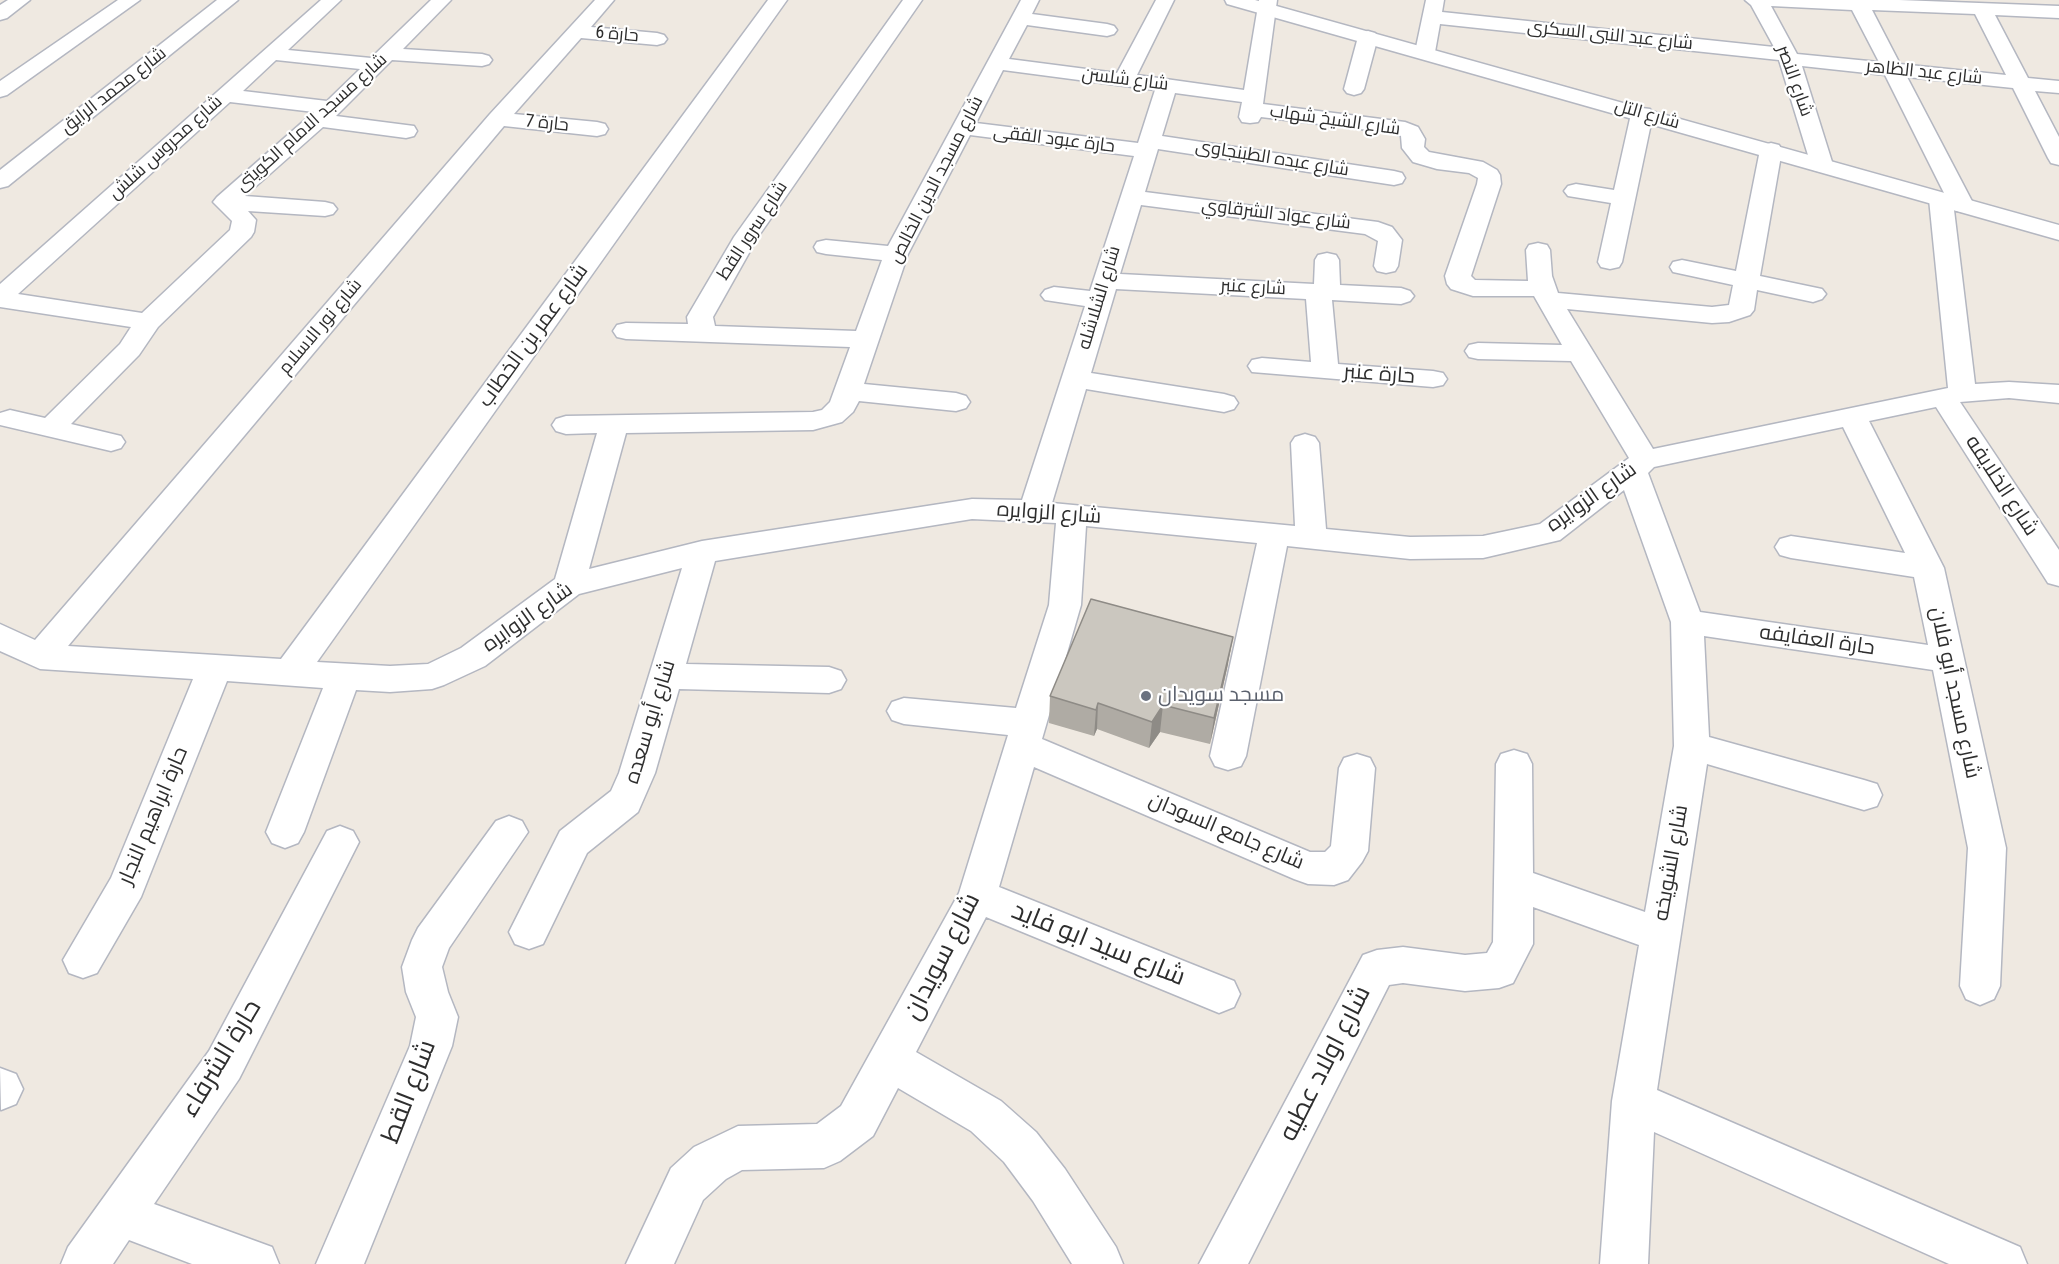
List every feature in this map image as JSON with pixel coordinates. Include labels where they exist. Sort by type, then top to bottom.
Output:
[{"type":"street","points":[[0,14],[21,0]]},
{"type":"street","points":[[0,91],[131,0]]},
{"type":"street","name":"شارع محمد الرايق","points":[[0,181],[229,0]]},
{"type":"street","name":"شارع محروس شلش","points":[[0,298],[332,0]]},
{"type":"street","name":"شارع مسجد الامام الكويتى","points":[[50,429],[130,348],[148,322],[242,232],[244,220],[225,202],[325,114],[442,0]]},
{"type":"street","name":"شارع نور الاسلام","points":[[14,650],[605,0]]},
{"type":"street","name":"شارع عمر بن الخطاب","points":[[290,673],[778,0]]},
{"type":"street","points":[[1124,80],[1165,0]]},
{"type":"street","name":"شارع التل","points":[[1234,0],[1267,5],[1368,37],[2059,233]]},
{"type":"street","points":[[1757,0],[2059,12]]},
{"type":"street","name":"شارع النصر","points":[[1757,0],[1789,57],[1822,165]]},
{"type":"street","name":"شارع سرور القط","points":[[703,333],[700,317],[746,237],[905,1]]},
{"type":"street","points":[[1859,4],[1893,70],[1951,202],[1953,395]]},
{"type":"street","points":[[1244,155],[1267,5]]},
{"type":"street","points":[[1025,9],[1107,30]]},
{"type":"street","name":"شارع مسجد الدين الخالص","points":[[566,425],[813,420],[832,416],[843,406],[896,254],[1025,9]]},
{"type":"street","points":[[1425,52],[1434,9]]},
{"type":"street","name":"شارع عبد النبى السكرى","points":[[1434,9],[1789,57]]},
{"type":"street","points":[[1982,9],[2059,158]]},
{"type":"street","name":"حارة 6","points":[[577,32],[657,39]]},
{"type":"street","points":[[1354,88],[1368,37]]},
{"type":"street","points":[[272,54],[381,59],[482,60]]},
{"type":"street","name":"شارع عبد الظاهر","points":[[1789,57],[2059,87]]},
{"type":"street","name":"شارع شلسن","points":[[997,63],[1167,85],[1251,103]]},
{"type":"street","name":"شارع الشلاشله","points":[[1034,511],[1167,85]]},
{"type":"street","points":[[225,95],[406,131]]},
{"type":"street","name":"شارع الشيخ شهاب","points":[[1251,103],[1397,127],[1410,132],[1414,139],[1413,148],[1421,157],[1475,168],[1489,175],[1489,184],[1458,276],[1460,284],[1473,288],[1545,294]]},
{"type":"street","points":[[1610,262],[1642,114]]},
{"type":"street","name":"حارة 7","points":[[498,119],[597,129]]},
{"type":"street","name":"حارة عبود الفقى","points":[[963,128],[1148,146]]},
{"type":"street","name":"شارع عبده الطبنجاوى","points":[[1148,146],[1244,155],[1394,178]]},
{"type":"street","points":[[1538,250],[1545,294],[1712,315],[1729,314],[1741,310],[1771,150]]},
{"type":"street","points":[[1576,191],[1624,198]]},
{"type":"street","name":"شارع عواد الشرقاوي","points":[[1132,197],[1370,227],[1383,232],[1390,240],[1386,266]]},
{"type":"street","points":[[225,202],[325,209]]},
{"type":"street","points":[[826,247],[896,254]]},
{"type":"street","name":"حارة عنبر","points":[[1325,371],[1322,292],[1327,260]]},
{"type":"street","points":[[1682,267],[1813,294]]},
{"type":"street","name":"شارع عنبر","points":[[1054,296],[1103,290],[1322,292],[1401,296]]},
{"type":"street","name":"شارع الشويخه","points":[[1545,294],[1580,353],[1638,465],[1688,622],[1692,746],[1634,1101],[1624,1264]]},
{"type":"street","points":[[0,298],[148,322]]},
{"type":"street","points":[[626,331],[866,339]]},
{"type":"street","points":[[1478,351],[1580,353]]},
{"type":"street","name":"حارة عنبر","points":[[1262,366],[1433,379]]},
{"type":"street","points":[[1075,379],[1224,403]]},
{"type":"street","name":"شارع الزوايره","points":[[14,650],[290,673],[390,679],[432,676],[472,657],[569,585],[702,552],[972,509],[1034,511],[1410,548],[1483,548],[1549,533],[1638,465],[1953,395],[2009,390],[2059,394]]},
{"type":"street","points":[[847,391],[956,402]]},
{"type":"street","name":"شارع الخلايفه","points":[[1953,395],[2056,566]]},
{"type":"street","name":"شارع مسجد أبو فلان","points":[[1852,416],[1928,568],[1987,848],[1980,987]]},
{"type":"street","points":[[10,419],[111,442]]},
{"type":"street","points":[[569,585],[614,424]]},
{"type":"street","points":[[1305,443],[1311,538]]},
{"type":"street","name":"شارع سويدان","points":[[650,1264],[687,1184],[710,1162],[738,1148],[824,1146],[857,1122],[977,896],[1025,735],[1082,610],[1072,515]]},
{"type":"street","points":[[1228,756],[1238,652],[1274,535]]},
{"type":"street","points":[[1791,547],[1928,568]]},
{"type":"street","name":"شارع أبو سعده","points":[[529,932],[573,842],[625,801],[637,772],[702,552]]},
{"type":"street","name":"حارة العفايفه","points":[[1688,622],[1947,660]]},
{"type":"street","name":"حارة ابراهيم النجار","points":[[83,960],[127,885],[215,668]]},
{"type":"street","points":[[285,832],[344,676]]},
{"type":"street","points":[[666,676],[829,680]]},
{"type":"street","points":[[904,711],[1025,735]]},
{"type":"street","name":"شارع جامع السودان","points":[[1025,735],[1308,868],[1334,869],[1349,851],[1357,768]]},
{"type":"street","points":[[1692,746],[1864,795]]},
{"type":"street","name":"شارع اولاد عطيه","points":[[1223,1264],[1377,968],[1403,965],[1465,973],[1499,970],[1513,944],[1514,764]]},
{"type":"street","name":"شارع القط","points":[[340,1264],[431,1046],[437,1017],[427,992],[422,967],[432,940],[509,832]]},
{"type":"street","name":"حارة الشرفاء","points":[[86,1264],[224,1065],[340,842]]},
{"type":"street","points":[[1513,883],[1660,935]]},
{"type":"street","name":"شارع سيد ابو فايد","points":[[977,896],[1219,994]]},
{"type":"street","points":[[890,1060],[986,1116],[1020,1147],[1049,1185],[1100,1264]]},
{"type":"street","points":[[1634,1101],[2004,1264]]},
{"type":"street","points":[[120,1214],[255,1264]]},
{"type":"building","name":"مسجد سويدان","points":[[1091,599],[1233,637],[1214,718],[1163,705],[1152,722],[1098,703],[1096,710],[1050,696]]},
{"type":"place","name":"مسجد سويدان","points":[[1146,696]]}]
